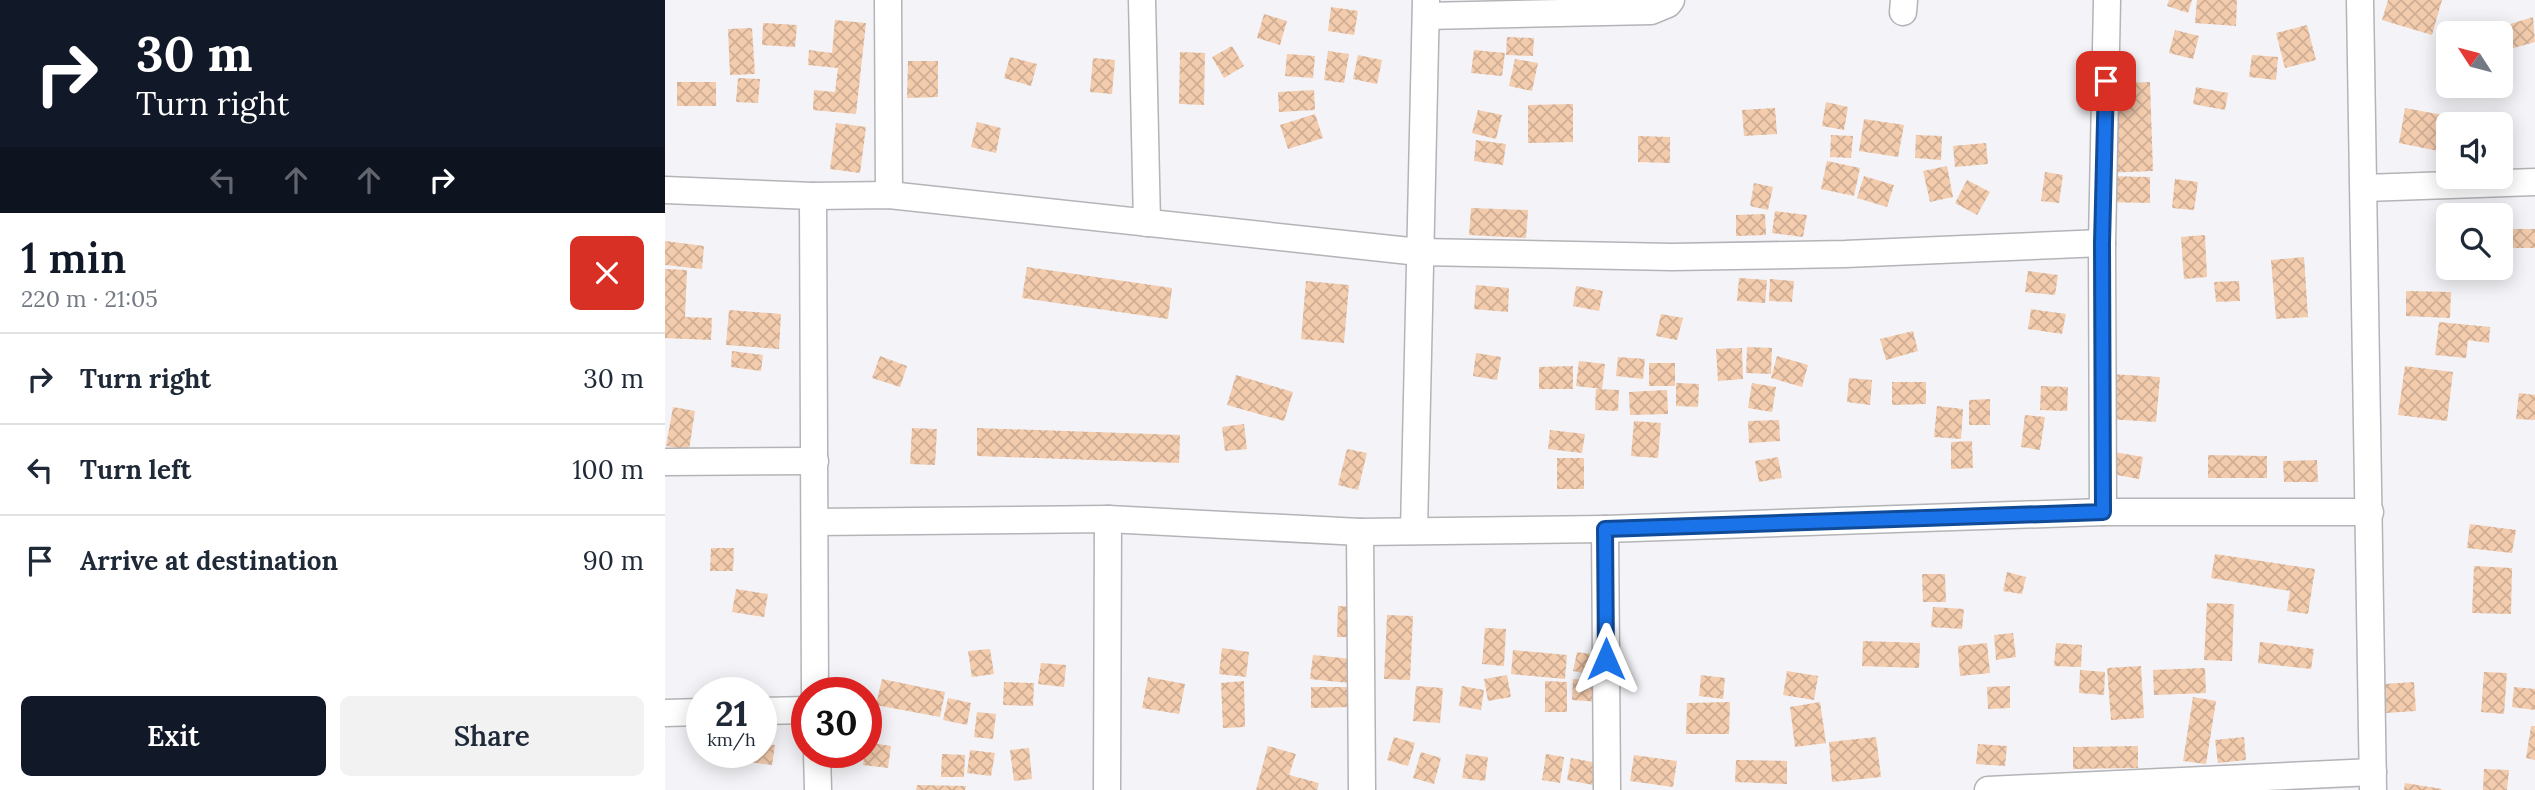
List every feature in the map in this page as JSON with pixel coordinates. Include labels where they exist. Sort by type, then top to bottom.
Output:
[{"type":"street","points":[[888,0],[888,195]]},
{"type":"street","points":[[1142,0],[1147,223]]},
{"type":"street","points":[[1414,531],[1426,8],[1651,11],[1671,0]]},
{"type":"street","points":[[2103,512],[2102,243],[2108,0]]},
{"type":"street","points":[[1988,790],[2373,781],[2360,0]]},
{"type":"street","points":[[2365,188],[2535,182]]},
{"type":"street","points":[[665,190],[813,196],[888,195],[1419,252],[1672,257],[1845,254],[2102,243]]},
{"type":"street","points":[[813,196],[815,677]]},
{"type":"street","points":[[665,462],[815,461]]},
{"type":"street","points":[[815,522],[1108,519],[1360,532],[1605,529],[2103,512],[2370,513]]},
{"type":"street","points":[[1107,790],[1108,519]]},
{"type":"street","points":[[1605,529],[1607,790]]},
{"type":"street","points":[[1360,532],[1361,790]]},
{"type":"street","points":[[665,713],[686,712]]},
{"type":"street","points":[[817,768],[818,790]]},
{"type":"building","points":[[2169,0],[2192,0],[2188,13],[2167,6]]},
{"type":"building","points":[[2197,0],[2237,0],[2236,26],[2195,23]]},
{"type":"building","points":[[2388,0],[2442,0],[2432,35],[2382,20]]},
{"type":"building","points":[[1331,7],[1358,11],[1354,35],[1328,31]]},
{"type":"building","points":[[1264,14],[1287,21],[1280,45],[1257,38]]},
{"type":"building","points":[[2533,17],[2535,42],[2513,48],[2513,23]]},
{"type":"building","points":[[835,20],[866,23],[856,114],[813,110],[814,90],[835,92],[838,68],[808,65],[809,50],[832,53]]},
{"type":"building","points":[[763,23],[797,25],[795,47],[762,45]]},
{"type":"building","points":[[2307,25],[2316,60],[2285,68],[2276,33]]},
{"type":"building","points":[[752,28],[755,74],[730,75],[728,29]]},
{"type":"building","points":[[2175,30],[2199,36],[2193,59],[2169,53]]},
{"type":"building","points":[[1507,37],[1534,38],[1533,56],[1506,55]]},
{"type":"building","points":[[1232,46],[1244,66],[1224,78],[1212,57]]},
{"type":"building","points":[[1474,50],[1505,53],[1502,76],[1471,73]]},
{"type":"building","points":[[1328,51],[1349,54],[1344,83],[1324,80]]},
{"type":"building","points":[[1180,52],[1205,53],[1204,105],[1179,104]]},
{"type":"building","points":[[1287,54],[1315,56],[1313,78],[1285,76]]},
{"type":"building","points":[[1358,55],[1382,60],[1377,84],[1353,79]]},
{"type":"building","points":[[2252,55],[2278,57],[2276,80],[2249,77]]},
{"type":"building","points":[[1010,57],[1037,64],[1031,86],[1004,78]]},
{"type":"building","points":[[1093,58],[1115,60],[1112,94],[1090,92]]},
{"type":"building","points":[[1515,59],[1538,63],[1532,91],[1509,86]]},
{"type":"building","points":[[908,61],[938,61],[938,97],[907,98]]},
{"type":"building","points":[[738,78],[760,79],[758,103],[736,102]]},
{"type":"building","points":[[677,82],[716,82],[716,106],[677,106]]},
{"type":"building","points":[[2150,82],[2153,171],[2103,173],[2100,84]]},
{"type":"building","points":[[2196,87],[2228,93],[2225,110],[2193,104]]},
{"type":"building","points":[[1314,90],[1315,110],[1279,112],[1278,92]]},
{"type":"building","points":[[1826,102],[1848,107],[1844,130],[1822,126]]},
{"type":"building","points":[[1573,104],[1573,142],[1528,143],[1528,105]]},
{"type":"building","points":[[1775,108],[1777,134],[1744,136],[1742,110]]},
{"type":"building","points":[[2405,108],[2436,114],[2436,151],[2399,143]]},
{"type":"building","points":[[1478,110],[1502,115],[1496,139],[1472,133]]},
{"type":"building","points":[[1315,114],[1323,138],[1288,149],[1280,125]]},
{"type":"building","points":[[1864,119],[1904,125],[1898,157],[1859,151]]},
{"type":"building","points":[[977,122],[1001,128],[996,153],[971,147]]},
{"type":"building","points":[[836,123],[866,127],[860,173],[830,169]]},
{"type":"building","points":[[1831,135],[1853,136],[1851,158],[1830,157]]},
{"type":"building","points":[[1916,135],[1942,136],[1941,160],[1915,158]]},
{"type":"building","points":[[1638,136],[1670,137],[1670,163],[1638,162]]},
{"type":"building","points":[[1476,140],[1506,144],[1503,165],[1474,161]]},
{"type":"building","points":[[1986,143],[1988,164],[1955,167],[1953,146]]},
{"type":"building","points":[[1827,161],[1860,168],[1854,196],[1821,189]]},
{"type":"building","points":[[1947,166],[1953,197],[1930,202],[1923,171]]},
{"type":"building","points":[[2045,172],[2063,175],[2059,203],[2041,201]]},
{"type":"building","points":[[1864,176],[1894,185],[1887,207],[1857,198]]},
{"type":"building","points":[[2103,176],[2150,177],[2150,203],[2103,202]]},
{"type":"building","points":[[2175,179],[2198,182],[2194,210],[2172,208]]},
{"type":"building","points":[[1967,180],[1990,192],[1977,215],[1955,203]]},
{"type":"building","points":[[1754,183],[1773,187],[1768,210],[1750,206]]},
{"type":"building","points":[[1471,208],[1528,210],[1526,238],[1469,235]]},
{"type":"building","points":[[1775,211],[1807,215],[1803,237],[1772,233]]},
{"type":"building","points":[[1765,214],[1766,235],[1736,236],[1736,215]]},
{"type":"building","points":[[2513,229],[2535,229],[2535,248],[2513,248]]},
{"type":"building","points":[[2205,235],[2207,277],[2184,279],[2181,237]]},
{"type":"building","points":[[665,241],[704,246],[702,269],[665,265]]},
{"type":"building","points":[[2304,257],[2308,317],[2276,319],[2271,260]]},
{"type":"building","points":[[1027,267],[1172,288],[1168,319],[1022,298]]},
{"type":"building","points":[[665,269],[687,270],[685,317],[712,318],[711,340],[665,338]]},
{"type":"building","points":[[2028,271],[2058,275],[2055,295],[2025,292]]},
{"type":"building","points":[[1739,278],[1767,280],[1765,303],[1737,301]]},
{"type":"building","points":[[1770,279],[1794,281],[1792,302],[1769,301]]},
{"type":"building","points":[[1306,281],[1349,285],[1344,343],[1301,339]]},
{"type":"building","points":[[2239,281],[2240,301],[2216,302],[2214,282]]},
{"type":"building","points":[[1476,285],[1509,288],[1508,312],[1474,309]]},
{"type":"building","points":[[1576,286],[1603,291],[1599,311],[1573,306]]},
{"type":"building","points":[[2406,291],[2451,292],[2450,318],[2406,316]]},
{"type":"building","points":[[2031,309],[2066,314],[2062,334],[2028,329]]},
{"type":"building","points":[[729,310],[781,314],[779,349],[726,345]]},
{"type":"building","points":[[1661,314],[1683,318],[1677,340],[1656,336]]},
{"type":"building","points":[[2439,322],[2490,327],[2489,343],[2468,340],[2466,358],[2435,355]]},
{"type":"building","points":[[1913,331],[1918,351],[1886,360],[1880,339]]},
{"type":"building","points":[[1747,347],[1772,348],[1771,374],[1746,373]]},
{"type":"building","points":[[1742,348],[1743,379],[1718,381],[1716,349]]},
{"type":"building","points":[[732,351],[763,355],[761,371],[731,367]]},
{"type":"building","points":[[1476,353],[1501,357],[1497,380],[1473,376]]},
{"type":"building","points":[[880,356],[907,366],[900,387],[872,378]]},
{"type":"building","points":[[1777,356],[1808,365],[1802,387],[1771,378]]},
{"type":"building","points":[[1618,357],[1645,359],[1643,379],[1616,376]]},
{"type":"building","points":[[1579,361],[1605,364],[1602,389],[1576,386]]},
{"type":"building","points":[[1649,363],[1675,363],[1675,386],[1649,386]]},
{"type":"building","points":[[1573,366],[1573,389],[1539,389],[1539,367]]},
{"type":"building","points":[[2405,366],[2453,372],[2447,421],[2398,415]]},
{"type":"building","points":[[2110,374],[2160,377],[2156,422],[2107,419]]},
{"type":"building","points":[[1236,375],[1293,392],[1284,421],[1227,405]]},
{"type":"building","points":[[1849,378],[1872,380],[1870,405],[1847,402]]},
{"type":"building","points":[[1892,382],[1926,382],[1926,404],[1892,405]]},
{"type":"building","points":[[1676,383],[1699,384],[1698,407],[1676,406]]},
{"type":"building","points":[[1752,383],[1776,387],[1772,412],[1748,408]]},
{"type":"building","points":[[2041,386],[2068,387],[2067,411],[2040,410]]},
{"type":"building","points":[[1596,389],[1619,390],[1618,411],[1595,410]]},
{"type":"building","points":[[1667,390],[1668,414],[1630,415],[1629,392]]},
{"type":"building","points":[[2519,393],[2535,395],[2535,420],[2516,419]]},
{"type":"building","points":[[1990,399],[1990,425],[1969,425],[1969,400]]},
{"type":"building","points":[[1937,406],[1963,409],[1961,439],[1934,437]]},
{"type":"building","points":[[673,407],[695,411],[689,450],[666,446]]},
{"type":"building","points":[[2025,415],[2045,417],[2040,450],[2021,447]]},
{"type":"building","points":[[1779,420],[1780,441],[1749,443],[1748,421]]},
{"type":"building","points":[[1634,421],[1661,423],[1658,458],[1631,456]]},
{"type":"building","points":[[1244,424],[1247,449],[1225,451],[1222,427]]},
{"type":"building","points":[[912,428],[937,429],[935,465],[910,464]]},
{"type":"building","points":[[977,428],[1180,435],[1179,463],[977,456]]},
{"type":"building","points":[[1550,430],[1585,434],[1582,453],[1548,449]]},
{"type":"building","points":[[1972,441],[1973,468],[1951,469],[1951,442]]},
{"type":"building","points":[[1347,449],[1367,453],[1358,490],[1338,485]]},
{"type":"building","points":[[2114,452],[2143,457],[2139,479],[2111,474]]},
{"type":"building","points":[[2208,455],[2267,456],[2267,478],[2208,478]]},
{"type":"building","points":[[1778,457],[1782,478],[1759,482],[1755,461]]},
{"type":"building","points":[[1557,458],[1584,458],[1584,489],[1557,489]]},
{"type":"building","points":[[2317,460],[2318,482],[2284,482],[2283,461]]},
{"type":"building","points":[[2470,524],[2516,530],[2512,553],[2467,548]]},
{"type":"building","points":[[711,548],[734,548],[733,571],[710,571]]},
{"type":"building","points":[[2215,554],[2315,569],[2308,614],[2287,611],[2290,591],[2211,578]]},
{"type":"building","points":[[2474,566],[2512,568],[2511,614],[2472,613]]},
{"type":"building","points":[[2007,572],[2026,577],[2022,594],[2003,591]]},
{"type":"building","points":[[1922,574],[1945,574],[1946,602],[1923,602]]},
{"type":"building","points":[[736,589],[768,594],[764,617],[732,612]]},
{"type":"building","points":[[2207,603],[2234,604],[2232,661],[2204,660]]},
{"type":"building","points":[[1338,606],[1359,607],[1357,637],[1337,637]]},
{"type":"building","points":[[1933,607],[1964,609],[1962,629],[1931,627]]},
{"type":"building","points":[[1387,615],[1413,616],[1410,680],[1384,679]]},
{"type":"building","points":[[1485,628],[1506,629],[1504,666],[1482,664]]},
{"type":"building","points":[[2013,633],[2016,657],[1996,660],[1994,635]]},
{"type":"building","points":[[1863,641],[1920,643],[1919,668],[1862,666]]},
{"type":"building","points":[[2260,642],[2314,649],[2311,669],[2258,663]]},
{"type":"building","points":[[1987,643],[1990,673],[1960,676],[1958,646]]},
{"type":"building","points":[[2056,643],[2082,645],[2081,667],[2054,666]]},
{"type":"building","points":[[1222,648],[1249,652],[1246,677],[1219,674]]},
{"type":"building","points":[[990,649],[994,674],[972,677],[968,651]]},
{"type":"building","points":[[1513,650],[1567,655],[1565,679],[1511,674]]},
{"type":"building","points":[[1577,652],[1602,656],[1598,676],[1573,671]]},
{"type":"building","points":[[1313,655],[1352,659],[1349,683],[1310,679]]},
{"type":"building","points":[[1041,663],[1066,665],[1064,687],[1038,684]]},
{"type":"building","points":[[2141,666],[2144,718],[2111,720],[2107,668]]},
{"type":"building","points":[[2205,668],[2206,693],[2154,695],[2153,670]]},
{"type":"building","points":[[2080,670],[2105,672],[2104,695],[2079,693]]},
{"type":"building","points":[[1787,671],[1818,676],[1814,700],[1783,695]]},
{"type":"building","points":[[2484,672],[2507,673],[2504,714],[2481,712]]},
{"type":"building","points":[[1507,675],[1511,697],[1488,701],[1484,679]]},
{"type":"building","points":[[1701,675],[1725,678],[1723,699],[1699,696]]},
{"type":"building","points":[[1148,677],[1185,684],[1179,714],[1142,708]]},
{"type":"building","points":[[882,679],[945,692],[940,717],[882,706]]},
{"type":"building","points":[[1573,679],[1602,681],[1601,702],[1572,700]]},
{"type":"building","points":[[1244,681],[1245,727],[1223,728],[1221,683]]},
{"type":"building","points":[[1545,681],[1567,682],[1567,712],[1545,712]]},
{"type":"building","points":[[1004,682],[1034,683],[1033,706],[1003,705]]},
{"type":"building","points":[[2414,682],[2416,711],[2386,713],[2384,684]]},
{"type":"building","points":[[1416,686],[1443,688],[1440,723],[1413,721]]},
{"type":"building","points":[[1462,686],[1484,690],[1481,710],[1459,706]]},
{"type":"building","points":[[2010,686],[2010,708],[1988,709],[1987,687]]},
{"type":"building","points":[[1311,687],[1351,687],[1351,707],[1311,708]]},
{"type":"building","points":[[2514,687],[2535,689],[2535,710],[2512,707]]},
{"type":"building","points":[[2193,697],[2216,701],[2206,764],[2183,761]]},
{"type":"building","points":[[948,698],[971,703],[967,725],[943,720]]},
{"type":"building","points":[[1730,702],[1729,734],[1686,734],[1687,703]]},
{"type":"building","points":[[1820,702],[1826,743],[1795,747],[1790,707]]},
{"type":"building","points":[[977,712],[996,714],[993,739],[974,737]]},
{"type":"building","points":[[2531,726],[2535,726],[2535,760],[2526,758]]},
{"type":"building","points":[[1394,737],[1415,743],[1408,766],[1387,760]]},
{"type":"building","points":[[1876,737],[1881,777],[1832,782],[1829,742]]},
{"type":"building","points":[[2244,737],[2246,760],[2218,763],[2215,740]]},
{"type":"building","points":[[1978,744],[2007,746],[2005,766],[1976,764]]},
{"type":"building","points":[[882,745],[891,746],[888,768],[882,767]]},
{"type":"building","points":[[1268,746],[1296,754],[1289,775],[1319,783],[1317,790],[1256,790]]},
{"type":"building","points":[[2138,746],[2138,768],[2073,769],[2073,747]]},
{"type":"building","points":[[1029,748],[1032,779],[1014,781],[1010,750]]},
{"type":"building","points":[[970,750],[995,753],[991,776],[967,773]]},
{"type":"building","points":[[1421,752],[1441,758],[1434,784],[1413,778]]},
{"type":"building","points":[[942,754],[965,755],[964,777],[941,777]]},
{"type":"building","points":[[1466,754],[1488,757],[1485,781],[1462,778]]},
{"type":"building","points":[[1546,754],[1564,757],[1560,783],[1542,780]]},
{"type":"building","points":[[1634,755],[1677,761],[1673,787],[1630,781]]},
{"type":"building","points":[[1571,758],[1598,763],[1593,785],[1567,780]]},
{"type":"building","points":[[1736,760],[1787,761],[1787,784],[1735,782]]},
{"type":"building","points":[[2484,769],[2509,770],[2507,790],[2483,790]]},
{"type":"building","points":[[2405,783],[2442,789],[2404,790]]},
{"type":"building","points":[[917,785],[966,786],[965,790],[916,790]]},
{"type":"route","points":[[1606,659],[1605,529],[2103,512],[2102,243],[2106,81]]}]
